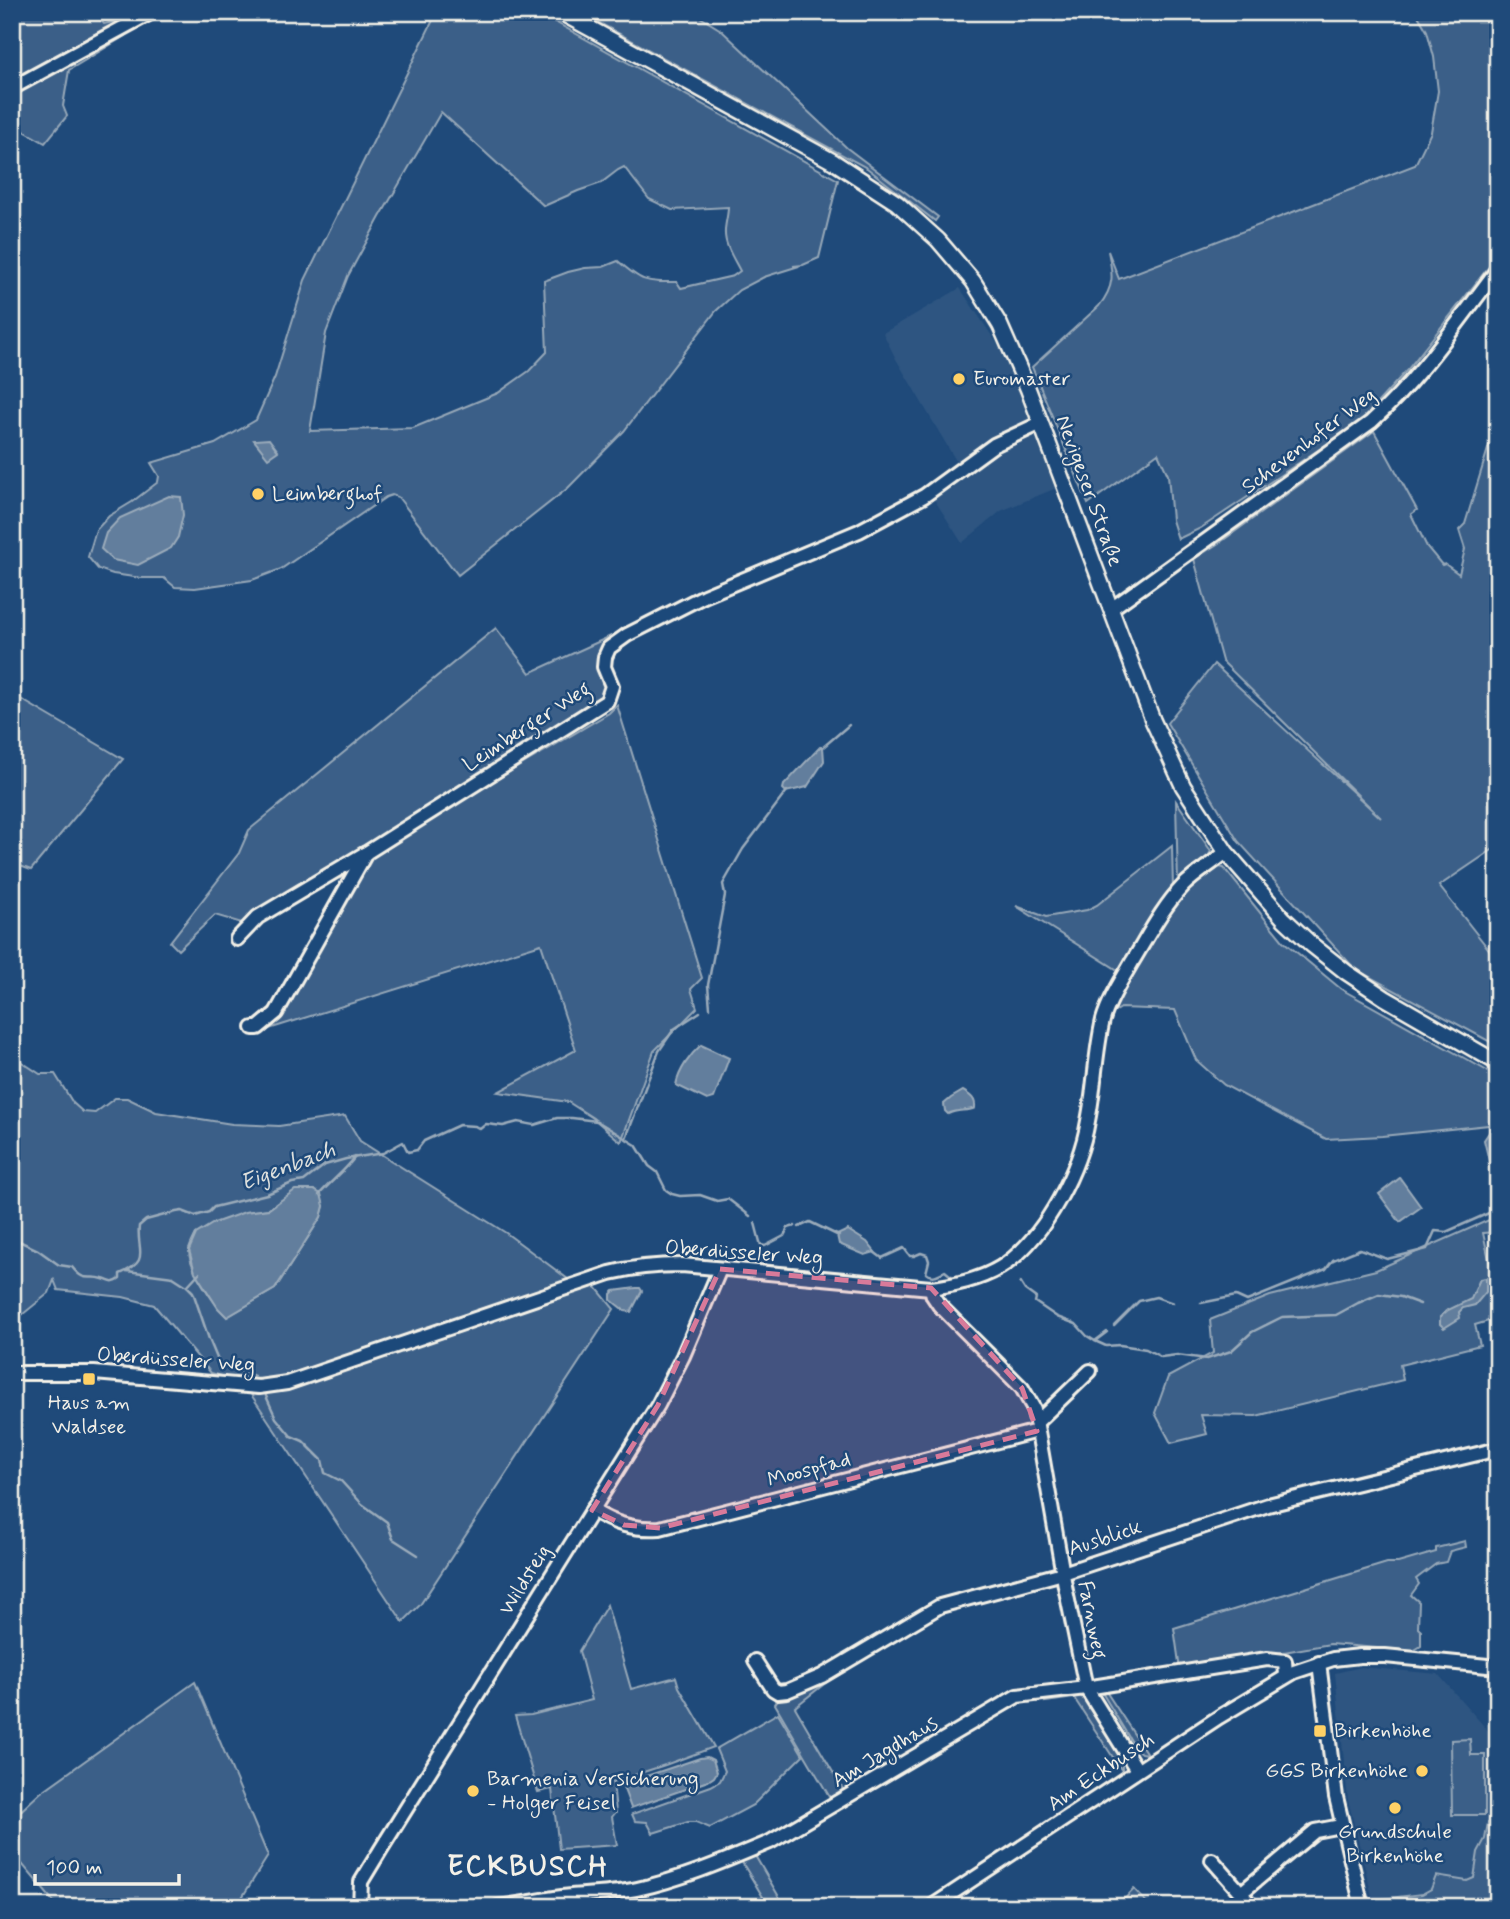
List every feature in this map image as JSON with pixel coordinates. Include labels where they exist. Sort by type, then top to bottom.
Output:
[{"type":"main road","name":"Nevigeser Straße","points":[[560,12],[834,162],[877,189],[919,221],[938,240],[973,281],[1000,325],[1021,369],[1153,721],[1183,786],[1226,852],[1284,919],[1346,972],[1396,1005],[1498,1063]]},
{"type":"street","points":[[12,88],[152,12]]},
{"type":"street","name":"Schevenhofer Weg","points":[[1111,609],[1371,422],[1413,379],[1498,269]]},
{"type":"street","name":"Leimberger Weg","points":[[253,1028],[258,1028],[276,1013],[366,853],[607,701],[612,686],[604,667],[609,648],[627,635],[704,596],[859,531],[924,496],[994,445],[1041,423]]},
{"type":"street","name":"Oberdüsseler Weg","points":[[12,1373],[94,1373],[259,1387],[278,1384],[634,1267],[657,1265],[720,1269],[931,1288],[974,1279],[995,1270],[1030,1242],[1042,1226],[1079,1157],[1088,1124],[1100,1035],[1108,1006],[1167,905],[1191,878],[1226,852]]},
{"type":"street","points":[[237,939],[258,917],[366,853]]},
{"type":"street","name":"Wildsteig","points":[[360,1907],[362,1882],[380,1849],[658,1405],[683,1356],[720,1269]]},
{"type":"street","name":"Farnweg","points":[[931,1288],[939,1305],[1022,1388],[1034,1409],[1086,1688],[1137,1770]]},
{"type":"street","points":[[1037,1427],[1090,1371]]},
{"type":"street","name":"Moospfad","points":[[592,1510],[624,1525],[660,1528],[1037,1427]]},
{"type":"street","name":"Ausblick","points":[[755,1661],[773,1689],[778,1692],[787,1691],[822,1676],[940,1606],[1063,1573],[1268,1505],[1498,1449]]},
{"type":"street","points":[[1290,1673],[1319,1663],[1372,1656],[1495,1669]]},
{"type":"street","name":"Am Jagdhaus","points":[[498,1907],[631,1890],[704,1869],[770,1842],[1017,1696],[1086,1688],[1267,1659],[1285,1661],[1290,1673]]},
{"type":"street","points":[[1319,1663],[1331,1768],[1341,1826],[1362,1907]]},
{"type":"street","name":"Am Eckbusch","points":[[931,1907],[1137,1770],[1290,1673]]},
{"type":"street","points":[[1241,1893],[1315,1831],[1341,1826]]},
{"type":"street","points":[[1212,1860],[1252,1907]]},
{"type":"highlighted area","points":[[720,1269],[931,1288],[1022,1388],[1037,1431],[660,1528],[624,1525],[592,1510],[658,1405]]},
{"type":"shaded area","points":[[12,12],[94,12],[104,24],[127,19],[125,36],[69,70],[63,106],[67,116],[45,143],[12,124]]},
{"type":"shaded area","points":[[437,12],[537,12],[838,180],[819,258],[764,277],[739,290],[716,311],[624,431],[568,488],[458,575],[398,497],[392,495],[281,569],[252,580],[195,588],[175,587],[164,578],[141,578],[98,569],[88,557],[96,530],[109,516],[158,482],[159,476],[151,463],[215,444],[256,420],[275,377],[305,280]],"holes":[[[441,112],[544,206],[601,183],[624,167],[649,199],[672,210],[728,207],[725,236],[740,271],[733,276],[681,288],[677,282],[644,279],[618,261],[603,267],[568,272],[544,281],[547,352],[529,371],[498,393],[413,428],[310,431],[326,333],[348,276]]]},
{"type":"shaded area","points":[[579,12],[692,12],[721,30],[847,148],[938,217],[935,221],[867,168]]},
{"type":"shaded area","points":[[1416,12],[1498,12],[1498,255],[1408,369],[1360,422],[1201,528],[1178,539],[1172,520],[1168,475],[1158,453],[1088,504],[1032,367],[1104,299],[1111,280],[1108,251],[1119,279],[1415,165],[1431,132],[1438,91],[1434,57],[1427,31]]},
{"type":"shaded area","points":[[960,288],[1014,369],[1059,487],[1001,511],[962,543],[932,496],[959,466],[883,333]]},
{"type":"shaded area","points":[[1498,416],[1498,846],[1439,886],[1498,961],[1498,1046],[1355,969],[1238,841],[1167,723],[1214,664],[1381,818],[1222,661],[1194,559],[1374,431],[1417,510],[1411,514],[1427,547],[1442,565],[1445,564],[1459,574],[1465,549],[1459,530],[1465,524]]},
{"type":"shaded area","points":[[269,439],[278,451],[268,458],[254,440]]},
{"type":"shaded area","points":[[169,496],[181,497],[183,515],[178,537],[171,548],[138,565],[113,560],[101,549],[106,533],[120,518]]},
{"type":"shaded area","points":[[496,628],[530,673],[622,631],[599,653],[608,684],[605,695],[245,924],[215,915],[178,950],[170,942],[239,853],[249,830]]},
{"type":"shaded area","points":[[12,694],[123,759],[31,870],[12,863]]},
{"type":"shaded area","points":[[617,705],[702,978],[691,989],[697,1008],[654,1051],[621,1142],[593,1118],[568,1102],[498,1092],[576,1050],[541,944],[272,1028],[371,854],[609,713]]},
{"type":"shaded area","points":[[823,747],[824,761],[807,787],[786,792],[784,785]]},
{"type":"shaded area","points":[[1176,801],[1211,851],[1178,885]]},
{"type":"shaded area","points":[[1172,846],[1173,889],[1121,972],[1016,906],[1046,917],[1087,910]]},
{"type":"shaded area","points":[[1219,867],[1224,868],[1283,941],[1341,989],[1498,1077],[1498,1124],[1326,1139],[1224,1085],[1196,1060],[1175,1010],[1121,1008],[1113,1013],[1108,1024],[1110,1011],[1169,910],[1201,878]]},
{"type":"shaded area","points":[[701,1045],[729,1058],[714,1098],[707,1100],[676,1085],[685,1063]]},
{"type":"shaded area","points":[[12,1057],[40,1074],[55,1074],[73,1103],[83,1112],[95,1113],[115,1098],[127,1098],[156,1112],[232,1124],[279,1126],[345,1116],[360,1141],[506,1233],[572,1282],[595,1286],[614,1309],[420,1605],[403,1622],[242,1381],[211,1373],[154,1305],[123,1297],[58,1290],[54,1280],[49,1293],[12,1323]],"holes":[[[296,1190],[315,1190],[324,1206],[321,1217],[275,1289],[227,1317],[209,1295],[193,1266],[189,1250],[196,1234],[245,1212],[269,1209]]]},
{"type":"shaded area","points":[[963,1091],[975,1102],[975,1108],[948,1114],[944,1104]]},
{"type":"shaded area","points":[[1498,1130],[1498,1171],[1491,1169],[1484,1140],[1490,1131]]},
{"type":"shaded area","points":[[1400,1178],[1421,1207],[1400,1222],[1379,1194]]},
{"type":"shaded area","points":[[295,1190],[314,1190],[321,1194],[324,1206],[321,1217],[275,1289],[227,1317],[218,1308],[195,1272],[189,1250],[196,1234],[214,1223],[245,1212],[269,1209]]},
{"type":"shaded area","points":[[1498,1216],[1498,1232],[1483,1233],[1491,1268],[1498,1272],[1498,1289],[1491,1310],[1495,1319],[1475,1325],[1480,1345],[1400,1365],[1403,1380],[1256,1416],[1201,1415],[1207,1434],[1171,1443],[1155,1413],[1168,1377],[1213,1353],[1210,1320],[1270,1296],[1376,1270]]},
{"type":"shaded area","points":[[848,1230],[867,1242],[875,1252],[865,1255],[839,1244],[837,1235]]},
{"type":"shaded area","points":[[1486,1278],[1486,1292],[1475,1305],[1459,1312],[1460,1318],[1444,1328],[1440,1324],[1440,1317],[1471,1299],[1480,1279]]},
{"type":"shaded area","points":[[640,1288],[642,1291],[631,1312],[625,1311],[611,1300],[614,1291]]},
{"type":"shaded area","points":[[1465,1541],[1466,1547],[1450,1551],[1446,1562],[1436,1564],[1416,1579],[1419,1584],[1411,1595],[1419,1602],[1418,1628],[1421,1631],[1421,1646],[1413,1651],[1330,1644],[1180,1670],[1174,1628],[1387,1563],[1398,1563],[1436,1552],[1436,1548]]},
{"type":"shaded area","points":[[607,1605],[631,1689],[676,1677],[679,1687],[714,1747],[613,1782],[616,1812],[612,1817],[617,1845],[559,1849],[552,1789],[538,1792],[515,1716],[531,1715],[592,1700],[579,1651]]},
{"type":"shaded area","name":"GGS Birkenhöhe","points":[[1361,1667],[1438,1674],[1498,1742],[1498,1819],[1488,1823],[1485,1839],[1478,1852],[1474,1878],[1467,1881],[1436,1876],[1432,1889],[1422,1894],[1373,1900],[1348,1800],[1335,1673]]},
{"type":"shaded area","points":[[825,1677],[828,1681],[795,1707],[844,1791],[832,1801],[775,1704],[780,1696]]},
{"type":"shaded area","points":[[195,1682],[268,1856],[236,1907],[58,1907],[12,1852],[12,1819],[40,1793]]},
{"type":"shaded area","points":[[1105,1690],[1147,1754],[1136,1749],[1101,1691]]},
{"type":"shaded area","points":[[1074,1694],[1084,1699],[1122,1760],[1122,1771],[1074,1698],[1045,1702],[1046,1696]]},
{"type":"shaded area","points":[[778,1713],[803,1755],[753,1805],[710,1828],[696,1822],[688,1822],[653,1833],[647,1822],[635,1821],[632,1814],[720,1781],[725,1771],[716,1749]]},
{"type":"shaded area","points":[[1470,1739],[1471,1755],[1485,1755],[1485,1815],[1452,1815],[1451,1740]]},
{"type":"shaded area","points":[[707,1757],[713,1760],[717,1772],[714,1777],[631,1808],[622,1784]]},
{"type":"shaded area","points":[[1498,1819],[1498,1907],[1375,1907],[1373,1900],[1422,1894],[1431,1889],[1436,1876],[1467,1881],[1474,1878],[1478,1852],[1485,1839],[1488,1823]]},
{"type":"shaded area","points":[[754,1854],[785,1907],[769,1907],[740,1859]]},
{"type":"shaded area","points":[[1134,1889],[1151,1907],[1117,1907]]},
{"type":"waterway","points":[[822,748],[849,725]]},
{"type":"waterway","points":[[710,1008],[708,985],[725,895],[723,884],[743,849],[787,791]]},
{"type":"waterway","points":[[626,1138],[659,1051],[674,1029],[700,1012]]},
{"type":"waterway","name":"Eigenbach","points":[[12,1229],[16,1231],[19,1241],[59,1265],[72,1267],[84,1277],[115,1282],[120,1279],[120,1274],[130,1269],[139,1259],[139,1226],[146,1220],[182,1211],[195,1216],[209,1212],[214,1207],[267,1194],[304,1181],[325,1165],[383,1153],[403,1142],[408,1152],[417,1150],[424,1141],[459,1125],[480,1129],[486,1124],[503,1126],[518,1122],[534,1125],[557,1118],[597,1121],[636,1145],[649,1166],[657,1172],[666,1190],[672,1194],[700,1195],[717,1201],[728,1199],[750,1216]]},
{"type":"waterway","points":[[319,1195],[355,1157]]},
{"type":"waterway","name":"Eigenbach","points":[[1201,1303],[1236,1296],[1247,1301],[1326,1269],[1333,1260],[1360,1249],[1387,1259],[1427,1249],[1435,1231],[1446,1232],[1498,1209]]},
{"type":"waterway","name":"Eigenbach","points":[[799,1227],[810,1222],[839,1236]]},
{"type":"waterway","name":"Eigenbach","points":[[755,1223],[761,1245],[765,1246],[784,1236],[788,1228],[795,1226]]},
{"type":"waterway","name":"Eigenbach","points":[[874,1252],[882,1258],[904,1248],[910,1256],[921,1253],[927,1255],[929,1261],[926,1273],[928,1275],[945,1271],[951,1276]]},
{"type":"waterway","points":[[127,1271],[173,1277],[187,1286],[199,1273]]},
{"type":"waterway","name":"Eigenbach","points":[[1020,1282],[1025,1290],[1036,1298],[1035,1302],[1057,1317],[1076,1324],[1095,1341],[1107,1332]]},
{"type":"waterway","points":[[187,1286],[193,1292],[219,1363],[254,1376]]},
{"type":"waterway","points":[[1095,1341],[1106,1346],[1146,1349],[1161,1357],[1177,1355],[1207,1359],[1231,1351],[1252,1332],[1282,1317],[1336,1315],[1379,1294],[1401,1297],[1420,1304]]},
{"type":"waterway","name":"Eigenbach","points":[[1114,1326],[1139,1301],[1156,1297],[1173,1303]]},
{"type":"waterway","points":[[266,1396],[276,1418],[291,1436],[303,1441],[322,1460],[325,1473],[341,1481],[362,1504],[387,1522],[393,1539],[418,1555]]},
{"type":"place","name":"Euromaster","points":[[959,379]]},
{"type":"place","name":"Leimberghof","points":[[258,494]]},
{"type":"place","name":"Haus am Waldsee","points":[[89,1379]]},
{"type":"place","name":"Birkenhöhe","points":[[1320,1731]]},
{"type":"place","name":"GGS Birkenhöhe","points":[[1422,1771]]},
{"type":"place","name":"Barmenia Versicherung - Holger Feisel","points":[[473,1791]]},
{"type":"place","name":"Grundschule Birkenhöhe","points":[[1395,1808]]},
{"type":"district","name":"ECKBUSCH","points":[[528,1867]]}]
